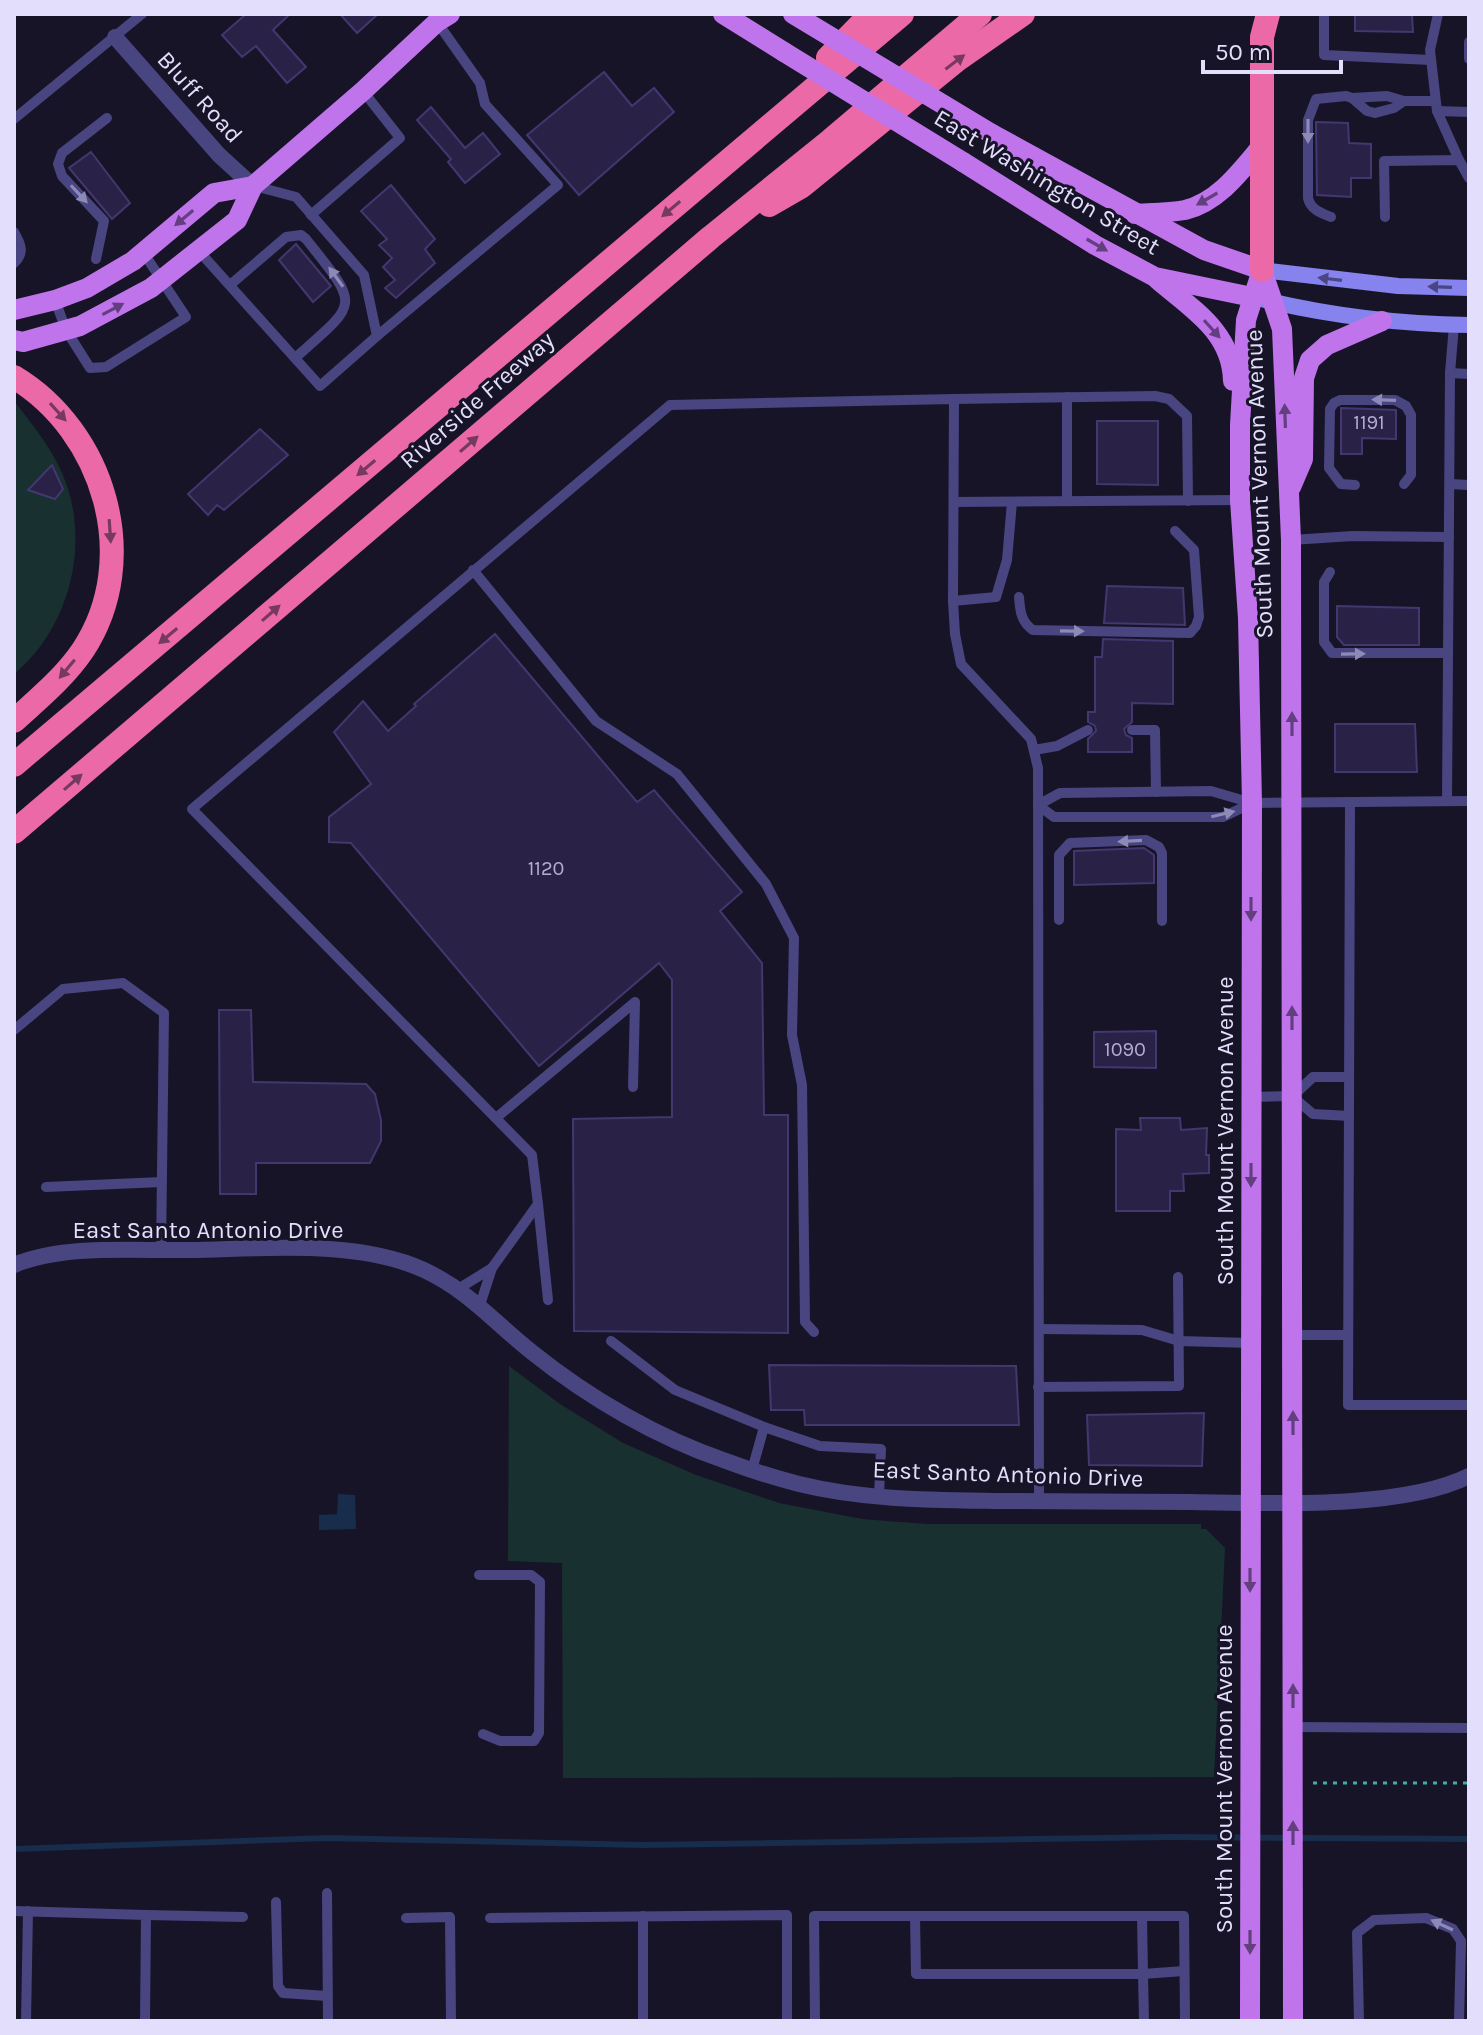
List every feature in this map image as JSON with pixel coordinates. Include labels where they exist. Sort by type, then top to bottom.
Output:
[{"type":"highway","points":[[715,171],[871,14]]},
{"type":"highway","name":"Riverside Freeway","points":[[14,765],[902,14]]},
{"type":"highway","name":"Riverside Freeway","points":[[14,832],[711,237],[980,14]]},
{"type":"highway","points":[[711,237],[802,186],[957,60],[1023,14]]},
{"type":"highway","points":[[1251,14],[1265,25],[1261,147],[1262,270]]},
{"type":"highway","points":[[14,377],[38,392],[86,449],[102,486],[108,511],[111,566],[103,606],[83,649],[54,685],[14,721]]},
{"type":"main road","name":"East Washington Street","points":[[723,14],[1095,245],[1155,277],[1316,312],[1382,321],[1462,325]]},
{"type":"main road","name":"East Washington Street","points":[[793,14],[992,134],[1204,250],[1262,270],[1398,286],[1469,288]]},
{"type":"main road","points":[[14,340],[23,342],[66,330],[111,311],[151,288],[237,220],[253,186],[443,18]]},
{"type":"main road","points":[[1135,214],[1184,210],[1201,205],[1224,188],[1261,147]]},
{"type":"main road","points":[[14,310],[55,300],[96,283],[143,252],[214,193],[253,186]]},
{"type":"main road","name":"South Mount Vernon Avenue","points":[[1250,2021],[1249,1097],[1252,803],[1240,425],[1246,320],[1262,270]]},
{"type":"main road","name":"South Mount Vernon Avenue","points":[[1262,270],[1282,329],[1291,540],[1293,2021]]},
{"type":"main road","points":[[1155,277],[1212,326],[1228,347],[1240,425]]},
{"type":"main road","points":[[1288,494],[1303,459],[1304,378],[1310,360],[1327,345],[1382,321]]},
{"type":"street","name":"Bluff Road","points":[[115,37],[219,155],[253,186]]},
{"type":"street","name":"East Santo Antonio Drive","points":[[14,1265],[76,1252],[311,1249],[368,1254],[420,1269],[458,1289],[532,1353],[586,1391],[652,1430],[722,1460],[800,1484],[879,1496],[915,1500],[1293,1501],[1396,1496],[1430,1491],[1469,1476]]},
{"type":"lane","points":[[14,119],[142,14]]},
{"type":"lane","points":[[1324,14],[1324,55],[1431,60]]},
{"type":"lane","points":[[1438,14],[1430,50],[1436,106],[1469,178]]},
{"type":"lane","points":[[198,250],[320,386],[558,185],[485,104],[480,83],[443,18]]},
{"type":"lane","points":[[1469,42],[1469,59]]},
{"type":"lane","points":[[311,215],[400,138],[363,91]]},
{"type":"lane","points":[[1331,217],[1310,204],[1309,112],[1316,99],[1387,96],[1469,112]]},
{"type":"lane","points":[[1352,98],[1367,111],[1375,113],[1394,108],[1404,101]]},
{"type":"lane","points":[[96,259],[104,221],[62,176],[58,164],[62,153],[107,118]]},
{"type":"lane","points":[[1385,217],[1384,161],[1459,160]]},
{"type":"lane","points":[[253,186],[296,197],[364,275],[377,336]]},
{"type":"lane","points":[[14,232],[22,247],[21,255],[14,263]]},
{"type":"lane","points":[[230,285],[286,237],[301,235],[306,239],[342,284],[346,293],[346,308],[333,326],[295,358]]},
{"type":"lane","points":[[55,300],[66,330],[90,368],[106,367],[186,317],[143,252]]},
{"type":"lane","points":[[1447,801],[1450,373],[1462,325]]},
{"type":"lane","points":[[1450,373],[1469,374]]},
{"type":"lane","points":[[548,1300],[532,1155],[192,809],[670,405],[1155,396],[1169,399],[1181,407],[1187,416],[1188,501]]},
{"type":"lane","points":[[1067,397],[1067,501]]},
{"type":"lane","points":[[954,399],[953,601],[961,664],[1031,739],[1038,768],[1039,1501]]},
{"type":"lane","points":[[1355,485],[1341,484],[1329,468],[1330,409],[1340,400],[1395,400],[1406,406],[1411,415],[1411,475],[1404,484]]},
{"type":"lane","points":[[1450,484],[1469,485]]},
{"type":"lane","points":[[954,502],[1240,500]]},
{"type":"lane","points":[[953,601],[996,597],[1007,560],[1012,502]]},
{"type":"lane","points":[[1019,597],[1021,615],[1026,626],[1033,630],[1190,633],[1199,617],[1194,550],[1175,531]]},
{"type":"lane","points":[[1291,540],[1353,536],[1449,537]]},
{"type":"lane","points":[[473,570],[596,721],[677,774],[766,884],[794,938],[792,1035],[802,1085],[805,1322],[814,1332]]},
{"type":"lane","points":[[1330,572],[1324,582],[1324,642],[1332,653],[1448,653]]},
{"type":"lane","points":[[1034,750],[1057,746],[1088,730]]},
{"type":"lane","points":[[1132,730],[1155,730],[1156,792]]},
{"type":"lane","points":[[1038,805],[1060,793],[1211,791],[1252,803],[1469,801]]},
{"type":"lane","points":[[1350,802],[1348,1405],[1469,1405]]},
{"type":"lane","points":[[1038,805],[1054,817],[1223,817],[1252,803]]},
{"type":"lane","points":[[1059,920],[1059,855],[1064,848],[1070,843],[1146,840],[1153,842],[1162,853],[1162,921]]},
{"type":"lane","points":[[14,1030],[63,989],[123,983],[164,1013],[161,1251]]},
{"type":"lane","points":[[496,1118],[635,1002],[633,1087]]},
{"type":"lane","points":[[1249,1097],[1292,1096],[1313,1077],[1349,1077]]},
{"type":"lane","points":[[1292,1096],[1313,1114],[1349,1116]]},
{"type":"lane","points":[[46,1187],[162,1182]]},
{"type":"lane","points":[[480,1305],[492,1268],[538,1204]]},
{"type":"lane","points":[[458,1289],[492,1268]]},
{"type":"lane","points":[[1038,1387],[1179,1386],[1178,1277]]},
{"type":"lane","points":[[1039,1329],[1142,1330],[1179,1341],[1251,1343]]},
{"type":"lane","points":[[1293,1335],[1348,1335]]},
{"type":"lane","points":[[611,1341],[675,1390],[764,1427],[820,1446],[881,1449],[879,1496]]},
{"type":"lane","points":[[752,1470],[764,1427]]},
{"type":"lane","points":[[479,1575],[531,1575],[540,1582],[539,1733],[534,1741],[500,1741],[483,1734]]},
{"type":"lane","points":[[1293,1727],[1469,1728]]},
{"type":"lane","points":[[327,1893],[328,2021]]},
{"type":"lane","points":[[276,1902],[278,1986],[283,1993],[290,1995],[327,1996]]},
{"type":"lane","points":[[14,1911],[243,1917]]},
{"type":"lane","points":[[26,2021],[28,1911]]},
{"type":"lane","points":[[145,2021],[146,1915]]},
{"type":"lane","points":[[490,1918],[787,1915],[787,2021]]},
{"type":"lane","points":[[643,1916],[643,2021]]},
{"type":"lane","points":[[815,2021],[814,1916],[1184,1916],[1185,2021]]},
{"type":"lane","points":[[915,1916],[916,1974],[1143,1974],[1184,1971]]},
{"type":"lane","points":[[1142,1916],[1144,2021]]},
{"type":"lane","points":[[406,1918],[450,1917],[451,2021]]},
{"type":"lane","points":[[1359,2021],[1357,1933],[1374,1920],[1426,1918],[1453,1929],[1461,1941],[1459,2021]]},
{"type":"path","points":[[1293,1792],[1469,1783]]},
{"type":"green space","points":[[14,401],[62,473],[71,499],[75,554],[62,608],[33,655],[14,674]]},
{"type":"green space","points":[[509,1366],[560,1404],[623,1443],[696,1475],[779,1503],[862,1519],[926,1524],[1201,1524],[1201,1529],[1206,1529],[1225,1548],[1214,1777],[563,1778],[562,1563],[508,1561]]},
{"type":"water","points":[[338,1494],[355,1495],[356,1529],[319,1530],[319,1515],[337,1514]]},
{"type":"building","points":[[246,14],[290,14],[273,30],[306,67],[287,83],[256,46],[242,57],[222,35]]},
{"type":"building","points":[[340,14],[378,14],[357,33]]},
{"type":"building","points":[[1355,14],[1412,14],[1413,32],[1355,31]]},
{"type":"building","points":[[604,72],[632,106],[654,88],[674,112],[579,195],[527,135]]},
{"type":"building","points":[[431,107],[465,148],[483,133],[500,154],[465,183],[448,162],[451,159],[417,120]]},
{"type":"building","points":[[1316,122],[1348,123],[1349,143],[1371,144],[1371,178],[1351,178],[1351,197],[1317,195]]},
{"type":"building","points":[[91,152],[130,203],[112,219],[69,168]]},
{"type":"building","points":[[391,185],[435,239],[425,249],[435,263],[396,298],[385,288],[395,280],[383,267],[392,258],[379,245],[387,239],[361,211]]},
{"type":"building","points":[[296,244],[331,286],[313,302],[279,260]]},
{"type":"building","points":[[1341,408],[1396,410],[1396,439],[1362,438],[1362,454],[1341,454]]},
{"type":"building","points":[[1097,421],[1158,421],[1158,485],[1097,484]]},
{"type":"building","points":[[260,429],[288,455],[224,510],[217,505],[208,515],[188,494]]},
{"type":"building","points":[[52,465],[63,489],[55,499],[28,490]]},
{"type":"building","points":[[1107,586],[1183,588],[1185,625],[1104,623]]},
{"type":"building","points":[[1337,606],[1419,608],[1419,645],[1344,645],[1337,637]]},
{"type":"building","points":[[495,634],[637,802],[654,790],[742,892],[720,911],[762,963],[764,1115],[788,1115],[788,1333],[574,1331],[573,1119],[672,1117],[672,980],[659,963],[539,1066],[351,843],[329,842],[329,817],[371,784],[334,732],[363,701],[388,731],[416,706],[414,704]]},
{"type":"building","points":[[1103,639],[1173,641],[1173,704],[1132,703],[1132,722],[1124,729],[1126,735],[1132,738],[1132,752],[1088,752],[1088,739],[1096,731],[1095,726],[1088,722],[1088,712],[1095,712],[1095,657],[1102,657]]},
{"type":"building","points":[[1335,724],[1415,724],[1417,772],[1335,772]]},
{"type":"building","points":[[1144,848],[1154,855],[1154,883],[1074,885],[1074,851]]},
{"type":"building","points":[[219,1010],[251,1010],[253,1082],[366,1084],[375,1094],[381,1120],[381,1141],[370,1163],[256,1163],[256,1194],[220,1194]]},
{"type":"building","points":[[1156,1031],[1156,1068],[1094,1067],[1094,1032]]},
{"type":"building","points":[[1140,1118],[1180,1118],[1181,1130],[1207,1128],[1209,1173],[1183,1174],[1184,1191],[1170,1191],[1170,1211],[1116,1211],[1116,1129],[1141,1130]]},
{"type":"building","points":[[769,1365],[1016,1366],[1019,1425],[805,1425],[804,1410],[771,1410]]},
{"type":"building","points":[[1204,1413],[1202,1466],[1089,1465],[1087,1415]]},
{"type":"waterway","points":[[14,1849],[328,1838],[642,1845],[1169,1837],[1469,1839]]}]
